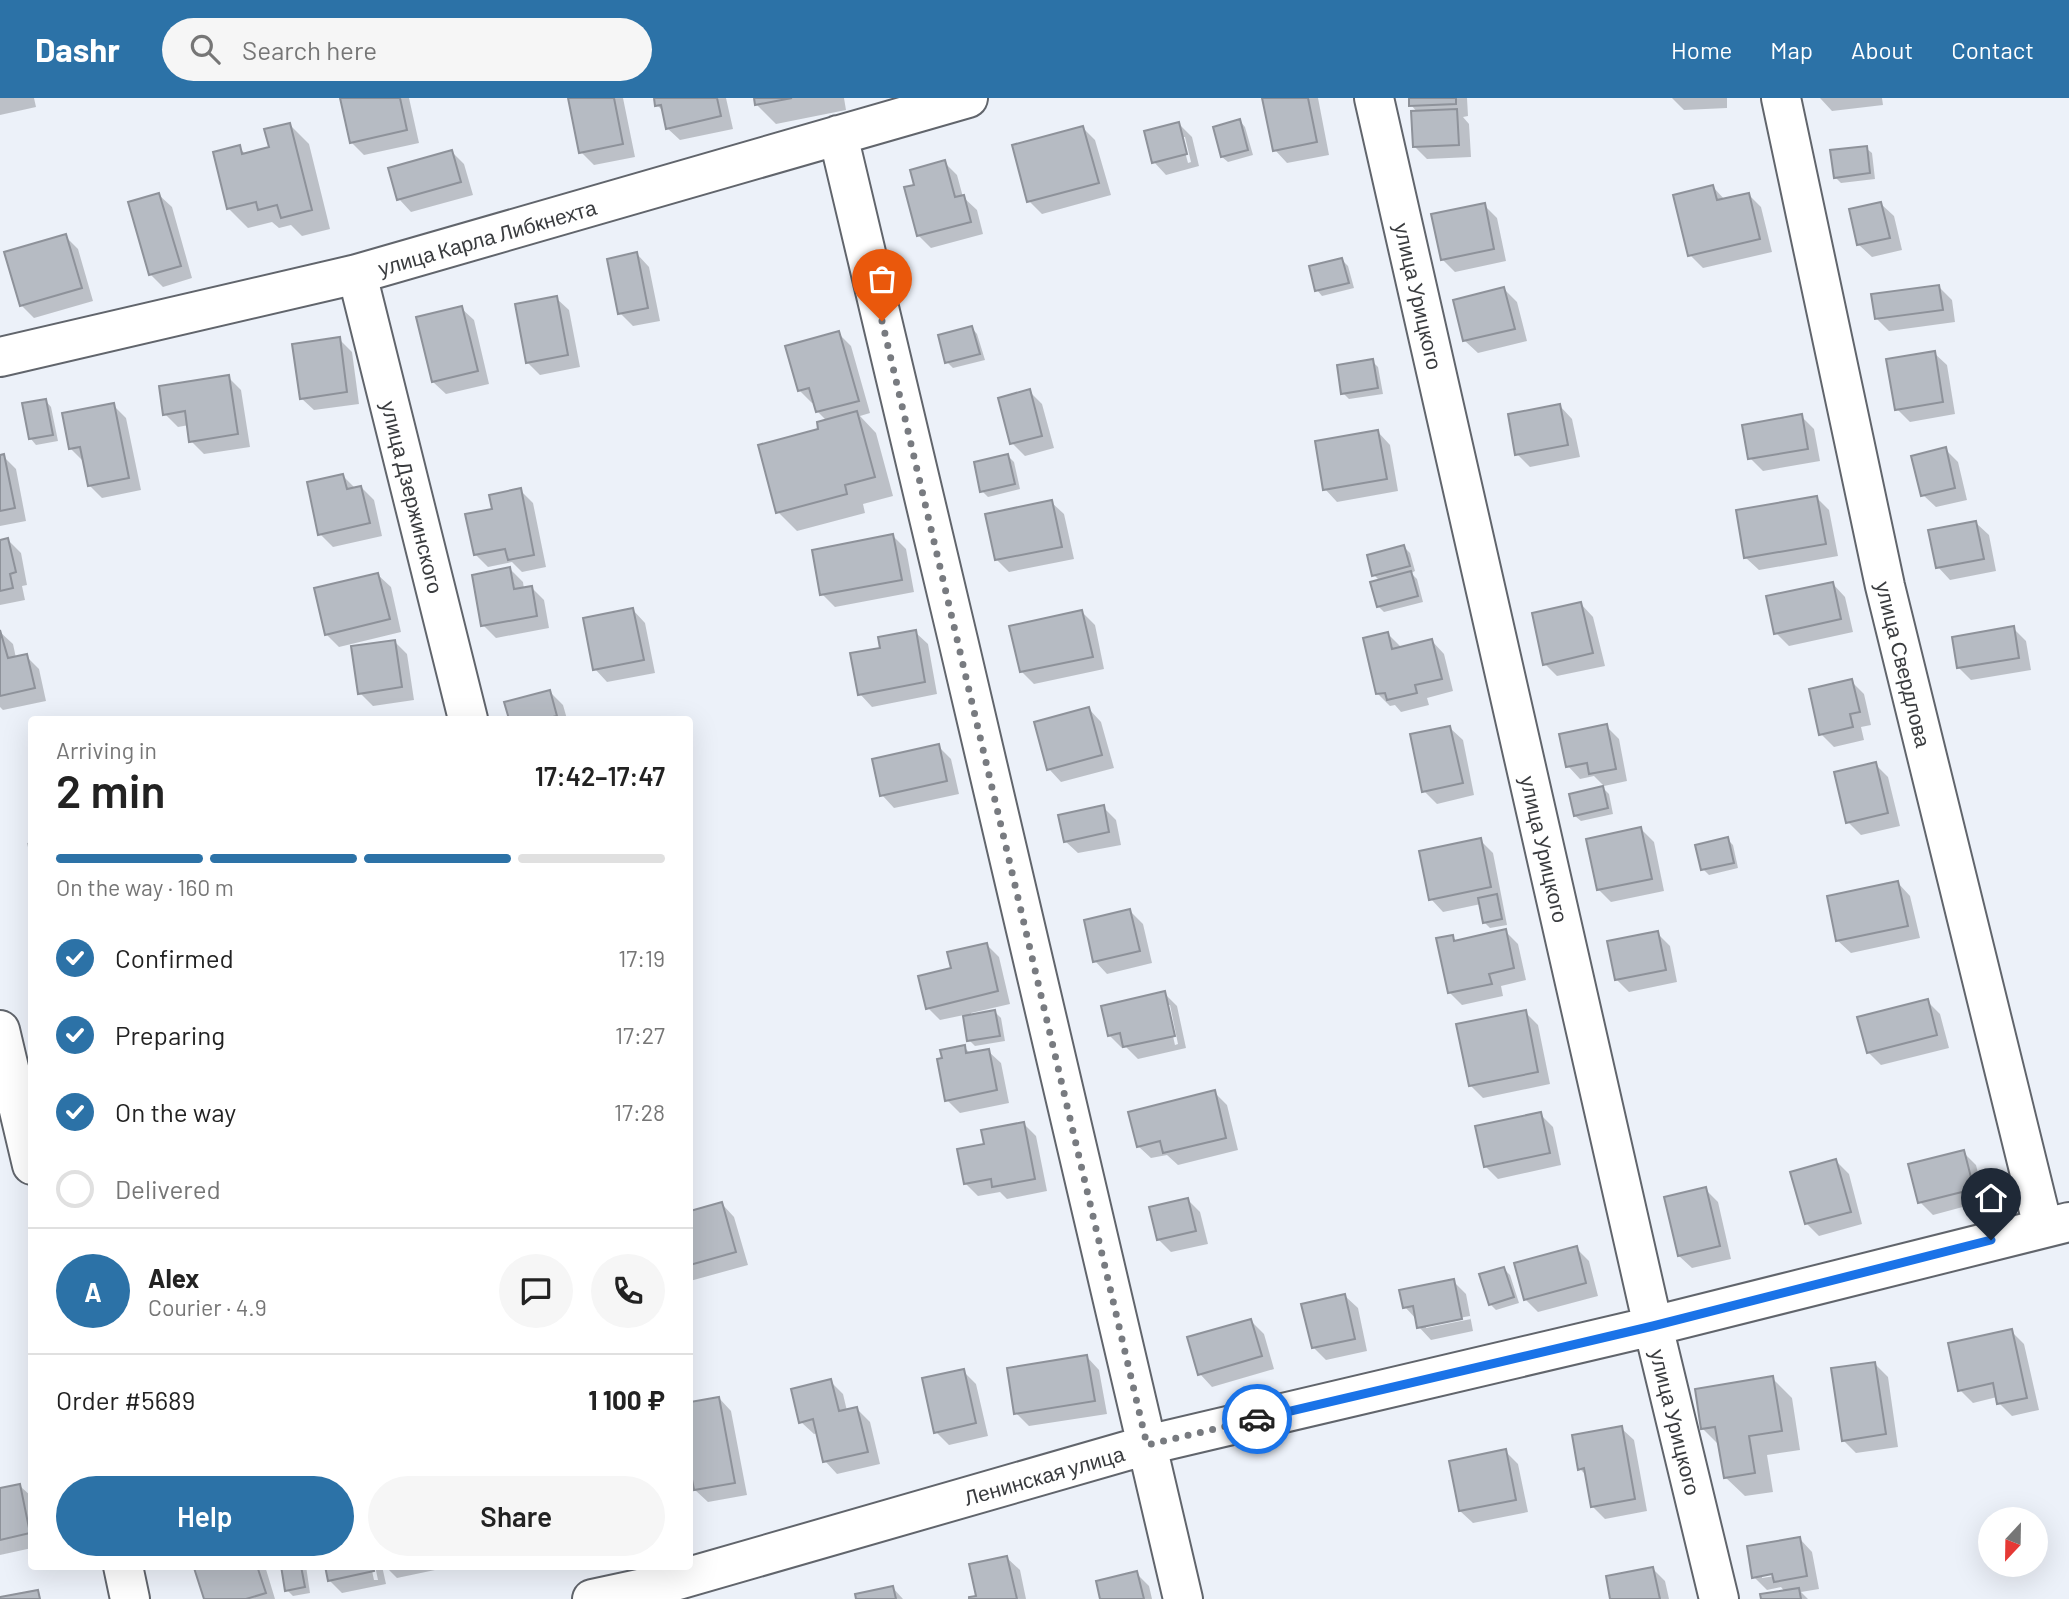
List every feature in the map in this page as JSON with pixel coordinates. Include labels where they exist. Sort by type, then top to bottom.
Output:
[{"type":"street","name":"улица Карла Либкнехта","points":[[0,357],[357,274],[968,98]]},
{"type":"street","name":"улица Урицкого","points":[[1374,98],[1653,1326],[1719,1599]]},
{"type":"street","name":"улица Свердлова","points":[[1782,98],[1885,586],[2056,1224]]},
{"type":"street","points":[[838,135],[1183,1599]]},
{"type":"street","name":"улица Дзержинского","points":[[357,274],[467,716]]},
{"type":"street","points":[[0,1030],[28,1148]]},
{"type":"street","name":"Ленинская улица","points":[[592,1599],[671,1582],[1147,1445],[1653,1326],[2056,1224]]},
{"type":"street","points":[[124,1570],[130,1599]]},
{"type":"building","points":[[340,98],[400,98],[407,130],[350,143]]},
{"type":"building","points":[[568,98],[614,98],[623,144],[579,153]]},
{"type":"building","points":[[654,98],[717,98],[721,116],[666,129],[661,105],[655,106]]},
{"type":"building","points":[[754,98],[792,98],[755,105]]},
{"type":"building","points":[[1262,98],[1308,98],[1317,142],[1273,151]]},
{"type":"building","points":[[1409,98],[1456,98],[1456,104],[1409,106]]},
{"type":"building","points":[[1457,109],[1459,145],[1413,147],[1411,111]]},
{"type":"building","points":[[1240,119],[1248,150],[1221,157],[1213,127]]},
{"type":"building","points":[[1179,122],[1187,154],[1152,163],[1144,131]]},
{"type":"building","points":[[290,123],[312,210],[281,218],[277,205],[258,210],[256,202],[227,209],[213,152],[240,145],[242,154],[269,147],[264,129]]},
{"type":"building","points":[[1083,126],[1099,183],[1027,202],[1012,145]]},
{"type":"building","points":[[1867,146],[1870,173],[1834,178],[1830,150]]},
{"type":"building","points":[[452,150],[461,182],[397,200],[388,168]]},
{"type":"building","points":[[945,160],[955,197],[964,195],[971,222],[917,236],[904,187],[914,185],[910,170]]},
{"type":"building","points":[[1713,185],[1717,200],[1749,193],[1760,239],[1688,256],[1673,195]]},
{"type":"building","points":[[159,193],[181,266],[149,275],[128,202]]},
{"type":"building","points":[[1881,202],[1890,238],[1857,245],[1849,209]]},
{"type":"building","points":[[1485,203],[1494,249],[1441,260],[1431,214]]},
{"type":"building","points":[[66,234],[82,288],[20,306],[4,252]]},
{"type":"building","points":[[637,252],[648,308],[618,314],[607,259]]},
{"type":"building","points":[[1342,258],[1349,283],[1315,291],[1309,266]]},
{"type":"building","points":[[1939,285],[1943,310],[1875,319],[1871,294]]},
{"type":"building","points":[[1504,287],[1515,329],[1463,341],[1453,300]]},
{"type":"building","points":[[557,296],[568,355],[526,363],[515,304]]},
{"type":"building","points":[[462,306],[478,371],[432,382],[416,317]]},
{"type":"building","points":[[972,326],[980,354],[945,363],[938,335]]},
{"type":"building","points":[[839,331],[859,401],[816,412],[809,388],[798,391],[785,346]]},
{"type":"building","points":[[340,337],[347,392],[300,399],[292,344]]},
{"type":"building","points":[[1935,351],[1943,402],[1895,410],[1886,359]]},
{"type":"building","points":[[1373,359],[1378,388],[1341,394],[1337,365]]},
{"type":"building","points":[[229,375],[238,434],[189,442],[185,411],[163,415],[159,386]]},
{"type":"building","points":[[1030,389],[1042,436],[1010,444],[998,398]]},
{"type":"building","points":[[46,399],[53,435],[29,439],[22,403]]},
{"type":"building","points":[[114,403],[129,478],[88,486],[80,447],[69,449],[62,413]]},
{"type":"building","points":[[1560,404],[1568,445],[1515,455],[1508,414]]},
{"type":"building","points":[[857,411],[875,477],[845,485],[847,494],[776,513],[758,445],[818,429],[817,422]]},
{"type":"building","points":[[1802,414],[1808,449],[1748,459],[1742,425]]},
{"type":"building","points":[[1378,430],[1387,479],[1323,490],[1315,441]]},
{"type":"building","points":[[1946,447],[1955,488],[1921,496],[1911,456]]},
{"type":"building","points":[[4,454],[15,508],[0,511],[0,455]]},
{"type":"building","points":[[1008,454],[1015,484],[980,492],[974,462]]},
{"type":"building","points":[[343,474],[347,489],[361,486],[370,523],[318,535],[307,482]]},
{"type":"building","points":[[521,488],[534,555],[508,560],[505,549],[474,555],[465,514],[492,509],[489,495]]},
{"type":"building","points":[[1817,496],[1826,544],[1744,558],[1736,510]]},
{"type":"building","points":[[1052,500],[1062,547],[995,560],[985,514]]},
{"type":"building","points":[[1976,521],[1984,559],[1936,568],[1928,530]]},
{"type":"building","points":[[893,534],[902,580],[820,595],[812,550]]},
{"type":"building","points":[[8,538],[16,572],[10,574],[13,588],[0,591],[0,540]]},
{"type":"building","points":[[1404,545],[1410,566],[1372,576],[1367,555]]},
{"type":"building","points":[[510,567],[514,589],[532,586],[537,616],[481,626],[472,575]]},
{"type":"building","points":[[1411,571],[1418,596],[1377,607],[1370,582]]},
{"type":"building","points":[[378,573],[390,619],[325,635],[314,588]]},
{"type":"building","points":[[1833,582],[1841,619],[1774,634],[1766,596]]},
{"type":"building","points":[[1581,602],[1593,653],[1543,665],[1532,613]]},
{"type":"building","points":[[633,608],[644,660],[593,670],[583,618]]},
{"type":"building","points":[[1082,610],[1093,657],[1020,672],[1009,626]]},
{"type":"building","points":[[2014,626],[2019,658],[1957,668],[1952,637]]},
{"type":"building","points":[[0,630],[8,658],[27,654],[35,688],[0,696]]},
{"type":"building","points":[[916,630],[925,682],[858,695],[850,653],[880,648],[878,637]]},
{"type":"building","points":[[1388,632],[1392,649],[1432,639],[1442,679],[1415,685],[1417,693],[1387,700],[1385,693],[1376,694],[1363,638]]},
{"type":"building","points":[[395,640],[402,687],[358,694],[351,646]]},
{"type":"building","points":[[1852,679],[1860,712],[1850,714],[1853,727],[1819,735],[1809,689]]},
{"type":"building","points":[[550,690],[557,716],[508,716],[504,702]]},
{"type":"building","points":[[1089,707],[1102,755],[1047,770],[1034,722]]},
{"type":"building","points":[[1607,724],[1616,769],[1589,774],[1587,763],[1566,767],[1559,734]]},
{"type":"building","points":[[1450,726],[1463,783],[1422,792],[1410,734]]},
{"type":"building","points":[[939,744],[947,781],[880,796],[872,759]]},
{"type":"building","points":[[1876,762],[1888,813],[1846,823],[1834,772]]},
{"type":"building","points":[[1603,786],[1608,808],[1574,816],[1569,794]]},
{"type":"building","points":[[1104,805],[1109,832],[1064,842],[1058,815]]},
{"type":"building","points":[[1641,827],[1652,879],[1597,890],[1586,839]]},
{"type":"building","points":[[1728,837],[1734,863],[1701,870],[1695,845]]},
{"type":"building","points":[[1481,838],[1491,887],[1429,900],[1419,851]]},
{"type":"building","points":[[1898,881],[1908,926],[1836,941],[1827,896]]},
{"type":"building","points":[[1497,894],[1502,919],[1483,923],[1478,898]]},
{"type":"building","points":[[1130,909],[1140,951],[1093,962],[1084,920]]},
{"type":"building","points":[[1506,929],[1514,968],[1489,974],[1492,984],[1448,993],[1436,938],[1453,935],[1454,941]]},
{"type":"building","points":[[1658,931],[1666,970],[1615,980],[1607,941]]},
{"type":"building","points":[[987,943],[998,991],[926,1009],[918,976],[951,968],[947,952]]},
{"type":"building","points":[[1165,991],[1175,1036],[1123,1047],[1120,1033],[1108,1036],[1101,1006]]},
{"type":"building","points":[[1928,999],[1937,1035],[1867,1053],[1857,1017]]},
{"type":"building","points":[[995,1010],[1000,1036],[967,1041],[963,1016]]},
{"type":"building","points":[[1526,1010],[1538,1072],[1469,1086],[1456,1024]]},
{"type":"building","points":[[965,1045],[966,1053],[989,1049],[997,1090],[945,1101],[937,1059],[942,1058],[940,1050]]},
{"type":"building","points":[[1215,1090],[1226,1138],[1163,1153],[1160,1141],[1137,1147],[1128,1112]]},
{"type":"building","points":[[1541,1112],[1550,1153],[1484,1167],[1475,1126]]},
{"type":"building","points":[[1024,1122],[1035,1179],[992,1187],[991,1179],[964,1184],[957,1149],[984,1144],[981,1130]]},
{"type":"building","points":[[1964,1150],[1974,1189],[1918,1203],[1908,1164]]},
{"type":"building","points":[[1836,1159],[1851,1212],[1805,1224],[1790,1172]]},
{"type":"building","points":[[1706,1187],[1720,1246],[1678,1256],[1664,1197]]},
{"type":"building","points":[[1188,1198],[1196,1231],[1157,1240],[1149,1207]]},
{"type":"building","points":[[722,1202],[736,1252],[693,1264],[693,1210]]},
{"type":"building","points":[[1577,1246],[1586,1283],[1524,1300],[1514,1263]]},
{"type":"building","points":[[1504,1267],[1514,1297],[1489,1305],[1479,1274]]},
{"type":"building","points":[[1454,1279],[1462,1319],[1417,1328],[1413,1306],[1403,1308],[1399,1290]]},
{"type":"building","points":[[1345,1294],[1355,1339],[1312,1348],[1301,1304]]},
{"type":"building","points":[[1251,1319],[1262,1356],[1198,1375],[1187,1337]]},
{"type":"building","points":[[2012,1329],[2027,1398],[1997,1404],[1993,1383],[1958,1391],[1948,1343]]},
{"type":"building","points":[[1087,1355],[1095,1401],[1014,1414],[1007,1368]]},
{"type":"building","points":[[1875,1362],[1886,1434],[1842,1441],[1831,1368]]},
{"type":"building","points":[[964,1369],[976,1423],[934,1433],[922,1378]]},
{"type":"building","points":[[1773,1376],[1782,1431],[1749,1436],[1755,1473],[1724,1478],[1715,1427],[1701,1429],[1695,1389]]},
{"type":"building","points":[[831,1379],[839,1411],[857,1407],[868,1452],[823,1462],[813,1419],[799,1423],[791,1389]]},
{"type":"building","points":[[719,1397],[735,1483],[694,1490],[693,1401]]},
{"type":"building","points":[[1622,1426],[1635,1499],[1591,1507],[1584,1468],[1578,1470],[1572,1435]]},
{"type":"building","points":[[1506,1449],[1516,1500],[1459,1511],[1449,1461]]},
{"type":"building","points":[[20,1484],[28,1533],[0,1540],[0,1488]]},
{"type":"building","points":[[1800,1537],[1807,1576],[1774,1582],[1772,1574],[1752,1578],[1747,1546]]},
{"type":"building","points":[[1007,1556],[1017,1599],[969,1599],[976,1596],[969,1564]]},
{"type":"building","points":[[1653,1567],[1660,1599],[1610,1599],[1606,1576]]},
{"type":"building","points":[[195,1570],[258,1570],[266,1593],[246,1599],[204,1599]]},
{"type":"building","points":[[282,1570],[302,1570],[305,1587],[285,1591]]},
{"type":"building","points":[[326,1570],[374,1570],[374,1571],[328,1581]]},
{"type":"building","points":[[1137,1571],[1144,1599],[1100,1599],[1096,1581]]},
{"type":"building","points":[[893,1586],[896,1599],[856,1599],[855,1594]]},
{"type":"building","points":[[1799,1588],[1801,1599],[1761,1599],[1760,1594]]},
{"type":"building","points":[[38,1590],[40,1599],[0,1599],[0,1597]]},
{"type":"way so far","points":[[882,321],[1147,1445],[1257,1419]]},
{"type":"route","points":[[1257,1419],[1653,1326],[1991,1240]]}]
